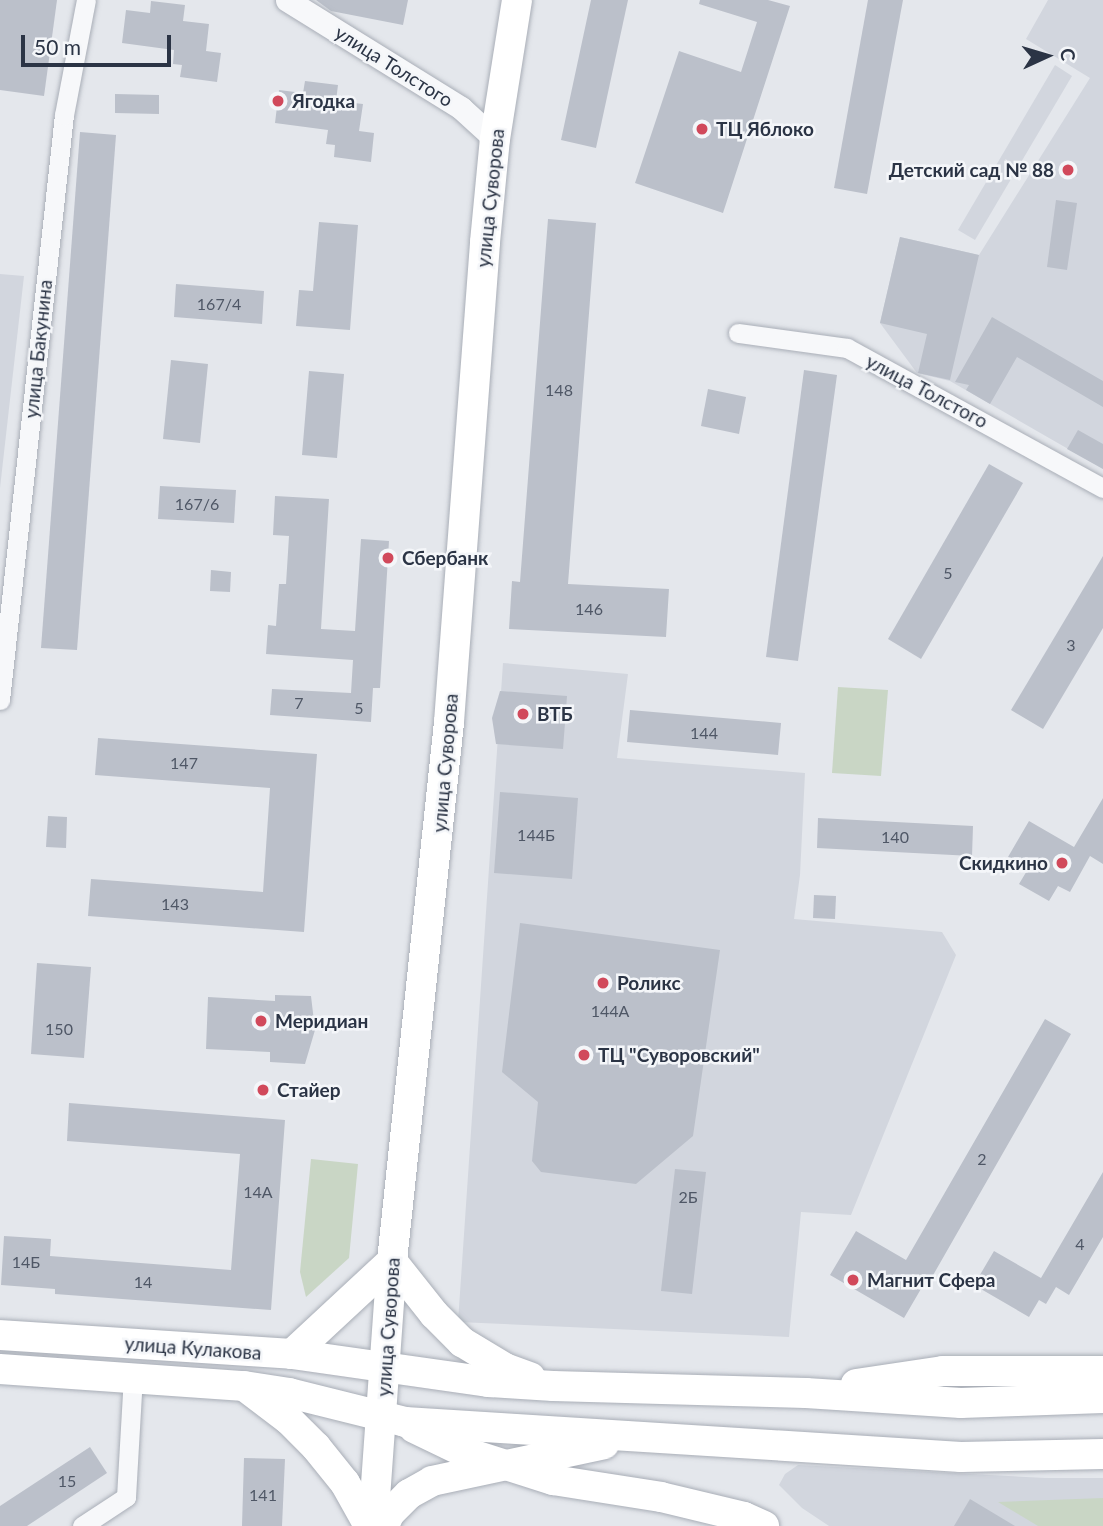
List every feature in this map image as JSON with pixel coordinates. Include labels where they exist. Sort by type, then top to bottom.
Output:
[{"type":"main road","name":"улица Суворова","points":[[371,1526],[393,1419],[386,1368],[392,1261],[448,733],[495,139],[517,0]]},
{"type":"main road","points":[[292,1354],[392,1261],[434,1314],[462,1342],[505,1368],[553,1386]]},
{"type":"main road","name":"улица Кулакова","points":[[0,1335],[292,1354],[488,1382],[806,1393]]},
{"type":"main road","name":"улица Кулакова","points":[[0,1369],[133,1376],[244,1386],[289,1393],[393,1419]]},
{"type":"main road","points":[[806,1393],[943,1371],[1103,1371]]},
{"type":"main road","points":[[244,1386],[289,1420],[316,1447],[345,1483],[371,1526]]},
{"type":"main road","points":[[806,1393],[961,1403],[1103,1398]]},
{"type":"main road","points":[[393,1419],[961,1457],[1103,1454]]},
{"type":"main road","points":[[393,1419],[438,1441],[553,1480],[661,1497],[744,1517],[764,1526]]},
{"type":"main road","points":[[384,1526],[389,1514],[409,1494],[432,1481],[638,1436]]},
{"type":"street","name":"улица Бакунина","points":[[0,700],[64,115],[86,0]]},
{"type":"street","name":"улица Толстого","points":[[287,0],[461,108],[495,139]]},
{"type":"street","name":"улица Толстого","points":[[738,333],[848,348],[1103,488]]},
{"type":"street","points":[[82,1526],[126,1497],[133,1376]]},
{"type":"shaded area","points":[[1048,0],[1103,0],[1103,469],[950,381],[917,373],[880,323],[900,237],[979,255],[1090,78],[1026,39]]},
{"type":"shaded area","points":[[1055,65],[1072,76],[975,240],[958,230]]},
{"type":"shaded area","points":[[0,274],[24,276],[0,488]]},
{"type":"shaded area","points":[[503,663],[628,674],[617,758],[805,773],[800,875],[794,919],[942,932],[956,955],[851,1215],[801,1212],[789,1337],[458,1322]]},
{"type":"shaded area","points":[[798,1465],[1045,1478],[1103,1478],[1103,1526],[829,1526],[802,1508],[779,1485],[785,1474]]},
{"type":"green space","points":[[838,687],[888,690],[881,776],[832,773]]},
{"type":"green space","points":[[311,1159],[358,1164],[349,1258],[306,1297],[300,1272]]},
{"type":"green space","points":[[1103,1498],[1103,1526],[1038,1526],[998,1502]]},
{"type":"building","points":[[0,0],[57,0],[44,96],[0,90]]},
{"type":"building","points":[[316,0],[408,0],[403,25],[331,11]]},
{"type":"building","points":[[591,0],[628,0],[596,148],[561,140]]},
{"type":"building","name":"ТЦ Яблоко","points":[[700,0],[768,0],[790,6],[723,213],[635,183],[679,51],[741,72],[757,22],[699,4]]},
{"type":"building","points":[[868,0],[903,0],[867,194],[834,188]]},
{"type":"building","points":[[151,1],[185,5],[183,21],[209,24],[206,51],[221,53],[217,82],[180,77],[182,65],[173,64],[174,50],[122,43],[126,10],[150,13]]},
{"type":"building","points":[[305,81],[338,85],[336,101],[363,104],[359,131],[374,133],[371,162],[334,157],[335,145],[326,144],[328,130],[275,123],[279,90],[303,93]]},
{"type":"building","points":[[115,94],[159,95],[159,114],[115,113]]},
{"type":"building","points":[[80,132],[116,135],[77,650],[41,648]]},
{"type":"building","points":[[1056,200],[1077,203],[1067,270],[1047,267]]},
{"type":"building","points":[[548,219],[596,223],[568,584],[669,589],[666,637],[509,629],[512,581],[520,582]]},
{"type":"building","points":[[319,222],[358,225],[350,330],[296,326],[299,290],[313,291]]},
{"type":"building","points":[[900,237],[979,255],[950,380],[918,373],[927,334],[880,323]]},
{"type":"building","points":[[176,284],[264,291],[262,324],[174,317]]},
{"type":"building","points":[[992,317],[1103,381],[1103,407],[1017,357],[990,404],[966,390],[969,385],[955,382]]},
{"type":"building","points":[[171,360],[208,364],[200,443],[163,439]]},
{"type":"building","points":[[804,370],[837,375],[798,661],[766,657]]},
{"type":"building","points":[[309,371],[344,374],[337,458],[302,455]]},
{"type":"building","points":[[708,389],[746,397],[739,434],[701,426]]},
{"type":"building","points":[[1078,430],[1103,444],[1103,469],[1067,449]]},
{"type":"building","points":[[989,464],[1023,483],[921,659],[888,639]]},
{"type":"building","points":[[160,486],[236,490],[234,523],[158,519]]},
{"type":"building","points":[[275,496],[329,499],[321,629],[355,631],[361,539],[389,541],[380,688],[373,688],[371,722],[270,715],[272,689],[351,693],[353,660],[266,654],[268,625],[276,626],[279,584],[286,584],[289,536],[273,535]]},
{"type":"building","points":[[1103,556],[1103,628],[1043,729],[1011,710]]},
{"type":"building","points":[[211,570],[231,572],[230,592],[210,591]]},
{"type":"building","points":[[500,691],[567,696],[563,749],[496,744],[492,718]]},
{"type":"building","points":[[630,710],[781,723],[778,755],[627,742]]},
{"type":"building","points":[[98,738],[317,754],[304,932],[88,916],[91,879],[263,892],[270,788],[95,775]]},
{"type":"building","points":[[500,792],[578,798],[572,879],[494,873]]},
{"type":"building","points":[[1103,798],[1103,864],[1090,856],[1070,892],[1058,886],[1049,901],[1019,884],[1028,869],[1008,857],[1029,821],[1074,847]]},
{"type":"building","points":[[48,816],[67,817],[66,848],[46,847]]},
{"type":"building","points":[[818,818],[973,826],[972,856],[817,848]]},
{"type":"building","points":[[814,895],[836,896],[835,919],[813,918]]},
{"type":"building","points":[[520,923],[720,950],[693,1136],[636,1184],[541,1172],[532,1161],[538,1102],[502,1072]]},
{"type":"building","points":[[37,963],[91,967],[84,1058],[31,1054]]},
{"type":"building","name":"Меридиан","points":[[275,995],[311,996],[315,1030],[305,1064],[270,1062],[270,1052],[206,1049],[208,997],[275,1001]]},
{"type":"building","points":[[1045,1019],[1071,1034],[928,1284],[925,1282],[904,1318],[830,1275],[856,1231],[906,1260]]},
{"type":"building","points":[[69,1103],[285,1120],[271,1310],[55,1294],[55,1289],[1,1285],[4,1236],[51,1239],[50,1256],[231,1270],[240,1154],[67,1141]]},
{"type":"building","points":[[675,1169],[706,1172],[692,1294],[661,1291]]},
{"type":"building","points":[[1103,1172],[1103,1237],[1069,1295],[1056,1287],[1046,1304],[1039,1300],[1029,1317],[974,1285],[994,1251],[1041,1278]]},
{"type":"building","points":[[90,1447],[107,1473],[27,1526],[0,1526],[0,1506]]},
{"type":"building","points":[[244,1458],[285,1459],[282,1526],[242,1526]]},
{"type":"building","points":[[970,1499],[1015,1526],[954,1526]]},
{"type":"place","name":"Ягодка","points":[[278,101]]},
{"type":"place","name":"ТЦ Яблоко","points":[[702,129]]},
{"type":"place","name":"Детский сад № 88","points":[[1068,170]]},
{"type":"place","name":"Сбербанк","points":[[388,558]]},
{"type":"place","name":"ВТБ","points":[[523,714]]},
{"type":"place","name":"Скидкино","points":[[1062,863]]},
{"type":"place","name":"Роликс","points":[[603,983]]},
{"type":"place","name":"Меридиан","points":[[261,1021]]},
{"type":"place","name":"ТЦ \"Суворовский\"","points":[[584,1055]]},
{"type":"place","name":"Стайер","points":[[263,1090]]},
{"type":"place","name":"Магнит Сфера","points":[[853,1280]]}]
